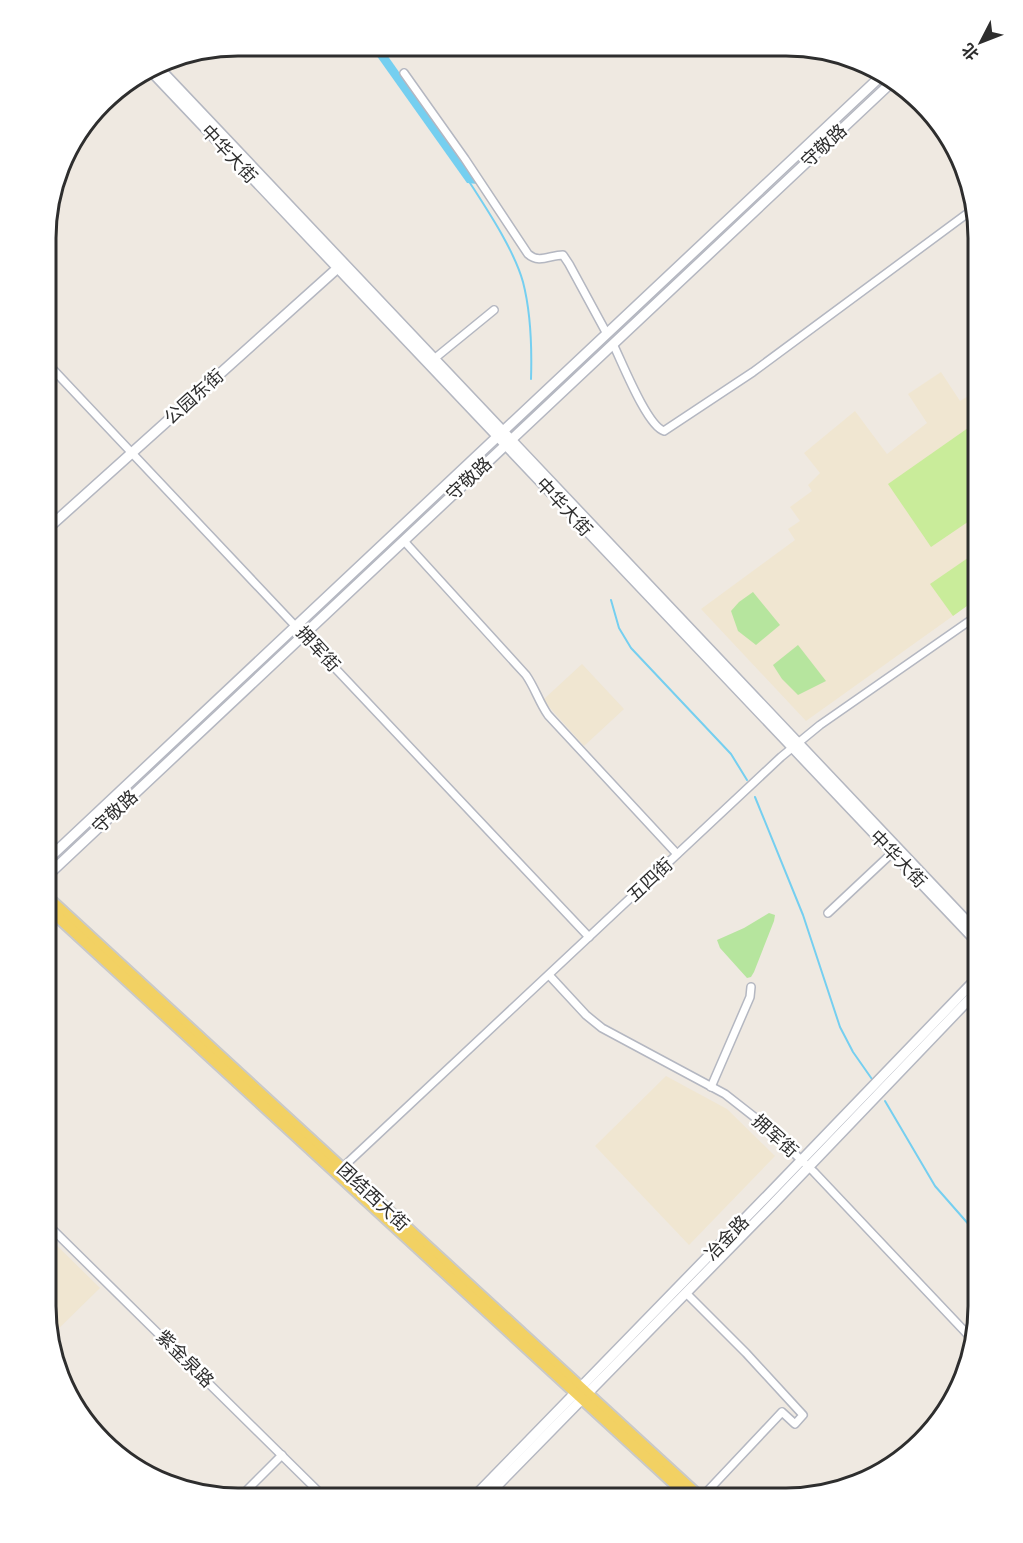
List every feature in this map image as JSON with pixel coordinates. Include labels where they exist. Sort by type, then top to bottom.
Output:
[{"type":"main road","name":"团结西大街","points":[[56,905],[342,1168],[680,1488]]},
{"type":"main road","name":"团结西大街","points":[[56,915],[690,1488]]},
{"type":"street","name":"中华大街","points":[[162,72],[500,434]]},
{"type":"street","points":[[404,73],[528,254],[533,259],[540,260],[562,255],[607,334]]},
{"type":"street","name":"中华大街","points":[[155,76],[434,359],[508,443],[795,746],[967,922]]},
{"type":"street","name":"守敬路","points":[[56,852],[876,80]]},
{"type":"street","name":"守敬路","points":[[56,868],[887,87]]},
{"type":"street","points":[[613,344],[649,418],[659,429],[664,430],[753,372],[966,215]]},
{"type":"street","name":"公园东街","points":[[56,521],[340,265]]},
{"type":"street","points":[[434,359],[494,310]]},
{"type":"street","name":"拥军街","points":[[56,372],[589,937]]},
{"type":"street","points":[[404,541],[526,675],[548,715],[677,854]]},
{"type":"street","name":"五四街","points":[[342,1168],[795,746],[968,622]]},
{"type":"street","name":"中华大街","points":[[795,746],[967,932]]},
{"type":"street","points":[[828,914],[892,853]]},
{"type":"street","name":"拥军街","points":[[549,975],[586,1015],[602,1028],[711,1087],[741,1106],[805,1163],[965,1332]]},
{"type":"street","points":[[711,1087],[750,997],[751,987]]},
{"type":"street","name":"冶金路","points":[[483,1488],[686,1293],[967,988]]},
{"type":"street","name":"冶金路","points":[[494,1488],[582,1393],[805,1163],[967,1001]]},
{"type":"street","name":"紫金泉路","points":[[56,1233],[315,1488]]},
{"type":"street","points":[[686,1293],[803,1415],[795,1424],[782,1412],[710,1488]]},
{"type":"street","points":[[249,1488],[282,1455]]},
{"type":"shaded area","points":[[941,372],[960,401],[968,396],[968,605],[806,721],[701,609],[795,540],[788,529],[800,521],[790,507],[812,491],[808,485],[820,473],[804,453],[855,411],[887,454],[927,423],[908,394]]},
{"type":"shaded area","points":[[582,664],[624,709],[584,746],[543,700]]},
{"type":"shaded area","points":[[666,1076],[727,1109],[775,1156],[689,1245],[595,1146]]},
{"type":"shaded area","points":[[56,1245],[100,1288],[58,1330]]},
{"type":"green space","points":[[968,428],[968,522],[931,547],[888,484]]},
{"type":"green space","points":[[968,558],[968,605],[953,616],[930,584]]},
{"type":"green space","points":[[753,592],[780,625],[756,645],[738,631],[731,611]]},
{"type":"green space","points":[[798,645],[826,681],[798,695],[782,679],[773,665]]},
{"type":"green space","points":[[769,913],[775,915],[774,921],[754,972],[751,977],[747,978],[720,948],[717,940]]},
{"type":"water","points":[[377,56],[388,56],[478,184],[467,183]]},
{"type":"waterway","points":[[470,183],[507,244],[523,282],[530,330],[531,379]]},
{"type":"waterway","points":[[611,600],[619,628],[631,648],[731,754],[747,780]]},
{"type":"waterway","points":[[755,797],[803,915],[840,1027],[853,1052],[874,1082]]},
{"type":"waterway","points":[[885,1101],[935,1186],[967,1223]]}]
